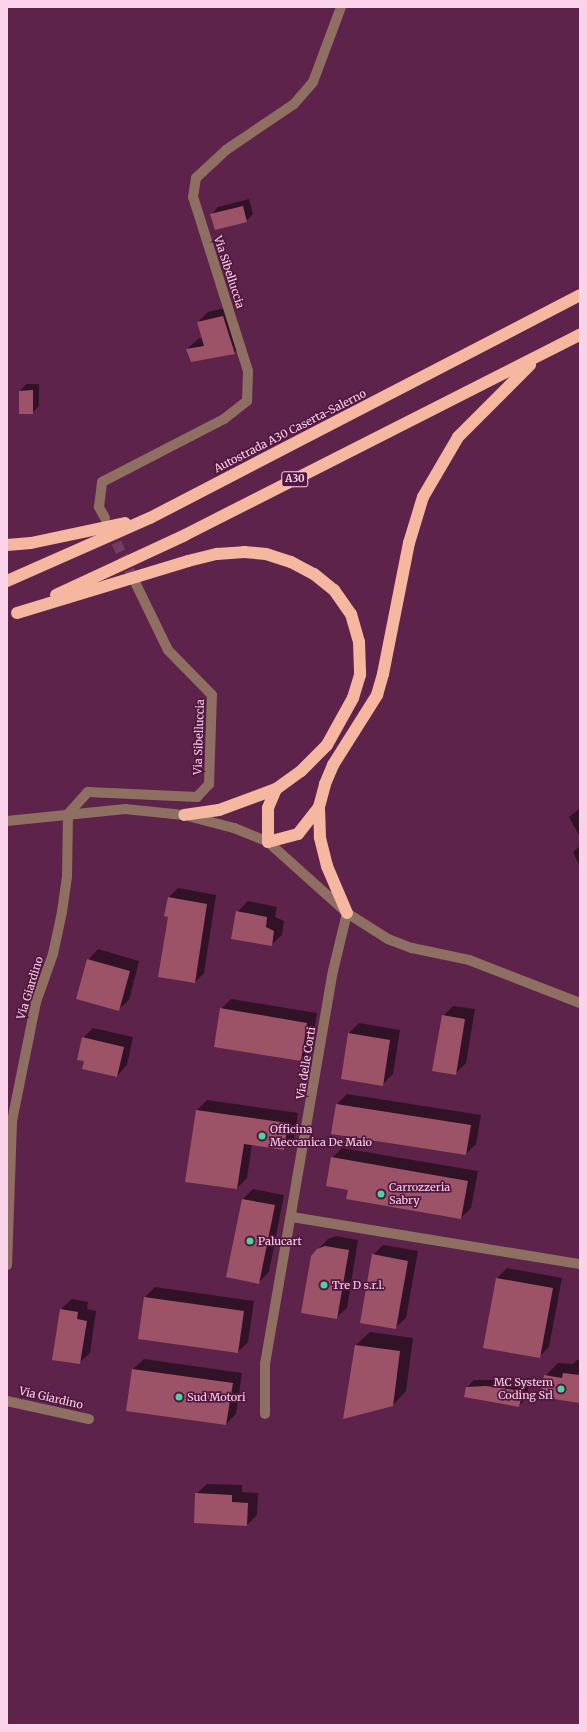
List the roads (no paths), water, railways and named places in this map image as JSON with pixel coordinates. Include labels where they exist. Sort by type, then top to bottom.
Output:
[{"type":"highway","name":"Autostrada A30 Caserta-Salerno","points":[[7,581],[150,518],[580,295]]},
{"type":"highway","name":"A30","points":[[12,615],[185,535],[580,335]]},
{"type":"highway","points":[[276,789],[268,808],[268,842],[298,834],[319,807],[333,765],[377,695],[383,674],[409,542],[423,496],[458,437],[538,357]]},
{"type":"highway","points":[[7,545],[31,543],[150,518]]},
{"type":"highway","points":[[12,615],[218,554],[244,552],[266,554],[314,574],[334,590],[351,614],[359,642],[360,675],[353,698],[327,745],[301,771],[276,789],[219,810],[184,815]]},
{"type":"highway","points":[[319,807],[320,837],[327,866],[347,913]]},
{"type":"street","name":"Via Sibelluccia","points":[[105,518],[99,507],[102,482],[224,419],[247,401],[248,371],[193,197],[196,178],[226,150],[294,104],[313,82],[341,7]]},
{"type":"street","name":"Via Sibelluccia","points":[[68,814],[88,792],[197,797],[209,784],[212,695],[168,650],[136,584]]},
{"type":"street","points":[[7,821],[125,809],[184,815],[234,828],[268,842],[347,913],[388,939],[412,948],[469,960],[580,1003]]},
{"type":"street","name":"Via Giardino","points":[[7,1265],[12,1121],[36,1002],[53,954],[62,912],[67,877],[68,814]]},
{"type":"street","name":"Via delle Corti","points":[[265,1414],[265,1364],[292,1218],[333,971],[347,913]]},
{"type":"street","points":[[292,1218],[580,1264]]},
{"type":"street","name":"Via Giardino","points":[[7,1401],[89,1419]]},
{"type":"tunnel","points":[[110,529],[136,584]]},
{"type":"place","name":"Officina Meccanica De Maio","points":[[262,1136]]},
{"type":"place","name":"Carrozzeria Sabry","points":[[381,1194]]},
{"type":"place","name":"Palucart","points":[[250,1241]]},
{"type":"place","name":"Tre D s.r.l.","points":[[324,1285]]},
{"type":"place","name":"MC System Coding Srl","points":[[561,1389]]},
{"type":"place","name":"Sud Motori","points":[[179,1397]]}]
